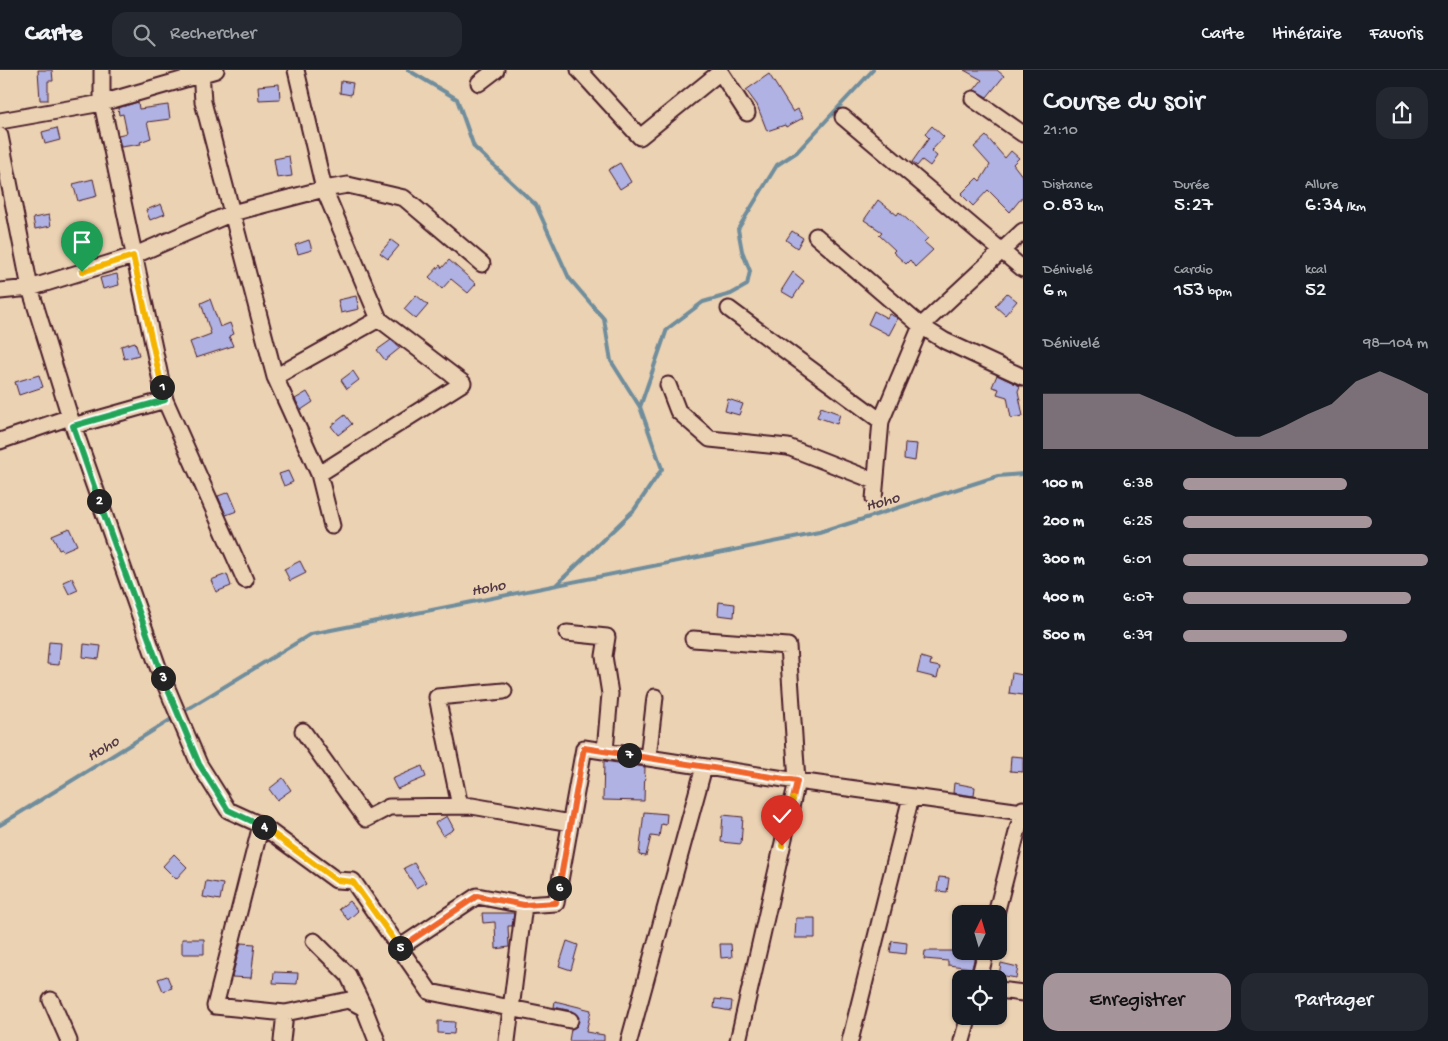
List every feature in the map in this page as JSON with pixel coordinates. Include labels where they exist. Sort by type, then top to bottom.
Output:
[{"type":"street","points":[[102,70],[102,103],[165,400],[245,580]]},
{"type":"street","points":[[0,121],[102,103],[201,72],[216,70]]},
{"type":"street","points":[[296,70],[324,189],[379,318],[464,383],[319,474]]},
{"type":"street","points":[[479,83],[496,70]]},
{"type":"street","points":[[579,70],[640,137],[719,71],[747,113]]},
{"type":"street","points":[[201,72],[202,102],[275,377],[319,474],[332,526]]},
{"type":"street","points":[[973,99],[1023,134]]},
{"type":"street","points":[[843,117],[1023,269]]},
{"type":"street","points":[[0,136],[30,288],[71,422],[158,667],[199,764],[228,810],[261,825],[336,880],[353,882],[430,992],[570,1020]]},
{"type":"street","points":[[0,291],[30,288],[133,256],[232,213],[324,189],[348,186],[404,198],[482,264]]},
{"type":"street","points":[[874,499],[881,421],[921,326],[1023,231]]},
{"type":"street","points":[[816,236],[921,326],[945,340],[1023,377]]},
{"type":"street","points":[[730,309],[881,421]]},
{"type":"street","points":[[275,377],[379,318]]},
{"type":"street","points":[[668,385],[678,411],[710,439],[788,447],[875,481]]},
{"type":"street","points":[[0,441],[165,400]]},
{"type":"street","points":[[567,632],[607,637],[604,656],[610,694],[604,751]]},
{"type":"street","points":[[693,639],[788,646],[797,781],[738,1041]]},
{"type":"street","points":[[460,806],[438,697],[504,691]]},
{"type":"street","points":[[648,758],[655,697]]},
{"type":"street","points":[[303,731],[366,819],[389,808],[472,806],[571,822]]},
{"type":"street","points":[[399,948],[477,896],[524,905],[556,903],[584,748],[797,781],[1023,811],[998,905]]},
{"type":"street","points":[[628,1041],[704,766]]},
{"type":"street","points":[[850,1041],[911,797]]},
{"type":"street","points":[[261,825],[215,1006],[285,1013],[349,1000],[364,1008]]},
{"type":"street","points":[[507,1041],[524,905]]},
{"type":"street","points":[[314,941],[348,975],[377,1041]]},
{"type":"street","points":[[1007,991],[1023,993]]},
{"type":"street","points":[[51,1000],[69,1041]]},
{"type":"street","points":[[282,1041],[285,1013]]},
{"type":"street","points":[[962,1041],[966,1025]]},
{"type":"building","points":[[38,70],[52,70],[53,81],[48,81],[48,100],[40,100]]},
{"type":"building","points":[[964,70],[997,70],[1004,76],[987,97],[974,90],[982,80]]},
{"type":"building","points":[[769,74],[793,112],[798,109],[803,118],[786,127],[785,125],[767,131],[757,105],[746,90]]},
{"type":"building","points":[[341,81],[353,83],[351,95],[340,93]]},
{"type":"building","points":[[279,84],[280,99],[259,100],[258,86]]},
{"type":"building","points":[[138,102],[139,109],[168,105],[170,119],[147,122],[151,138],[140,142],[141,144],[121,147],[118,135],[127,133],[123,114],[119,115],[118,108]]},
{"type":"building","points":[[932,126],[944,137],[931,151],[937,156],[930,166],[922,160],[917,166],[912,162],[929,138],[925,134]]},
{"type":"building","points":[[57,128],[60,140],[45,144],[42,132]]},
{"type":"building","points":[[986,136],[1005,158],[1011,151],[1019,158],[1013,164],[1023,177],[1023,196],[1010,212],[988,190],[973,206],[961,194],[977,178],[980,181],[990,165],[974,147]]},
{"type":"building","points":[[289,156],[292,176],[277,178],[274,159]]},
{"type":"building","points":[[620,163],[631,182],[620,189],[608,170]]},
{"type":"building","points":[[93,179],[97,196],[78,201],[73,184]]},
{"type":"building","points":[[878,200],[897,215],[899,212],[928,238],[924,242],[933,250],[915,267],[910,260],[906,264],[879,235],[882,232],[864,220]]},
{"type":"building","points":[[161,204],[165,214],[150,220],[146,210]]},
{"type":"building","points":[[49,215],[51,226],[35,229],[33,218]]},
{"type":"building","points":[[792,231],[803,238],[797,248],[786,240]]},
{"type":"building","points":[[309,240],[312,250],[298,254],[295,245]]},
{"type":"building","points":[[391,240],[399,246],[388,259],[380,253]]},
{"type":"building","points":[[449,260],[476,284],[468,293],[451,279],[442,289],[429,277],[440,265],[442,268]]},
{"type":"building","points":[[793,272],[804,281],[793,298],[781,291]]},
{"type":"building","points":[[117,274],[119,285],[103,289],[100,278]]},
{"type":"building","points":[[1007,293],[1017,301],[1005,315],[995,306]]},
{"type":"building","points":[[416,295],[428,305],[416,319],[404,309]]},
{"type":"building","points":[[356,296],[359,309],[341,313],[338,300]]},
{"type":"building","points":[[210,299],[220,327],[230,323],[234,334],[229,336],[233,346],[196,358],[190,342],[211,334],[201,303]]},
{"type":"building","points":[[874,311],[887,318],[889,314],[898,318],[889,335],[868,324]]},
{"type":"building","points":[[391,340],[400,348],[385,360],[377,350]]},
{"type":"building","points":[[135,342],[139,355],[124,359],[121,346]]},
{"type":"building","points":[[353,371],[359,380],[347,389],[341,380]]},
{"type":"building","points":[[39,375],[43,387],[19,395],[15,382]]},
{"type":"building","points":[[997,375],[1020,386],[1018,391],[1023,416],[1011,418],[1007,397],[997,394],[999,389],[992,387]]},
{"type":"building","points":[[307,392],[313,402],[301,410],[295,399]]},
{"type":"building","points":[[728,399],[743,404],[739,415],[725,411]]},
{"type":"building","points":[[821,407],[840,414],[837,424],[817,417]]},
{"type":"building","points":[[345,415],[352,424],[338,435],[331,426]]},
{"type":"building","points":[[905,443],[917,444],[915,461],[904,459]]},
{"type":"building","points":[[288,471],[293,482],[284,486],[279,474]]},
{"type":"building","points":[[229,492],[237,511],[226,515],[218,496]]},
{"type":"building","points":[[69,528],[77,545],[63,551],[62,549],[59,550],[52,535]]},
{"type":"building","points":[[300,561],[306,573],[290,581],[284,569]]},
{"type":"building","points":[[227,574],[231,586],[216,592],[211,580]]},
{"type":"building","points":[[72,578],[78,590],[69,594],[63,582]]},
{"type":"building","points":[[719,602],[735,604],[734,617],[718,615]]},
{"type":"building","points":[[49,642],[61,643],[59,665],[47,664]]},
{"type":"building","points":[[84,644],[101,646],[99,659],[83,657]]},
{"type":"building","points":[[921,657],[931,660],[930,665],[940,667],[937,678],[917,673]]},
{"type":"building","points":[[1012,673],[1023,675],[1023,695],[1009,693]]},
{"type":"building","points":[[1011,756],[1023,757],[1023,772],[1010,771]]},
{"type":"building","points":[[604,761],[645,767],[644,801],[603,800]]},
{"type":"building","points":[[422,766],[426,777],[397,789],[392,779]]},
{"type":"building","points":[[283,778],[291,790],[277,800],[269,789]]},
{"type":"building","points":[[954,783],[975,787],[974,796],[953,793]]},
{"type":"building","points":[[644,812],[667,814],[666,825],[661,824],[659,837],[651,836],[646,856],[639,855]]},
{"type":"building","points":[[723,815],[743,817],[741,844],[721,842]]},
{"type":"building","points":[[447,816],[454,829],[443,836],[435,823]]},
{"type":"building","points":[[174,854],[187,867],[176,879],[163,866]]},
{"type":"building","points":[[414,863],[426,882],[416,888],[404,868]]},
{"type":"building","points":[[939,877],[949,878],[947,892],[937,891]]},
{"type":"building","points":[[206,881],[223,884],[220,900],[203,897]]},
{"type":"building","points":[[349,901],[358,911],[348,920],[339,909]]},
{"type":"building","points":[[482,913],[514,913],[512,926],[508,926],[509,947],[496,949],[495,922],[483,923]]},
{"type":"building","points":[[796,918],[815,918],[815,938],[795,938]]},
{"type":"building","points":[[182,939],[204,939],[204,954],[182,954]]},
{"type":"building","points":[[567,941],[578,945],[571,970],[559,966]]},
{"type":"building","points":[[892,941],[907,943],[906,954],[890,952]]},
{"type":"building","points":[[241,943],[255,944],[251,978],[232,977]]},
{"type":"building","points":[[720,944],[731,944],[732,957],[721,958]]},
{"type":"building","points":[[925,951],[952,951],[952,960],[974,960],[972,968],[948,965],[948,961],[924,959]]},
{"type":"building","points":[[1001,963],[1018,967],[1016,978],[1007,976],[1007,970],[1000,970]]},
{"type":"building","points":[[274,972],[298,973],[297,984],[273,983]]},
{"type":"building","points":[[167,976],[172,988],[163,991],[158,979]]},
{"type":"building","points":[[715,999],[732,1001],[731,1011],[714,1008]]},
{"type":"building","points":[[555,1001],[591,1010],[586,1032],[604,1035],[604,1041],[569,1041],[571,1029],[577,1026],[579,1017],[572,1011],[554,1007]]},
{"type":"building","points":[[438,1021],[455,1022],[454,1034],[438,1033]]},
{"type":"waterway","points":[[408,70],[457,99],[474,147],[536,205],[569,278],[604,319],[611,361],[640,407],[662,469],[634,510],[556,585]]},
{"type":"waterway","points":[[640,407],[667,329],[703,302],[731,294],[747,285],[750,271],[742,251],[738,229],[777,165],[797,152],[873,70]]},
{"type":"waterway","name":"Hoho","points":[[181,713],[311,634],[819,533],[998,476],[1023,474]]},
{"type":"waterway","name":"Hoho","points":[[0,825],[175,717]]},
{"type":"route","points":[[82,272],[133,256],[165,400],[73,426],[158,667],[199,764],[228,810],[261,825],[336,880],[353,882],[399,948],[477,896],[524,905],[556,903],[584,748],[797,781],[782,846]]}]
